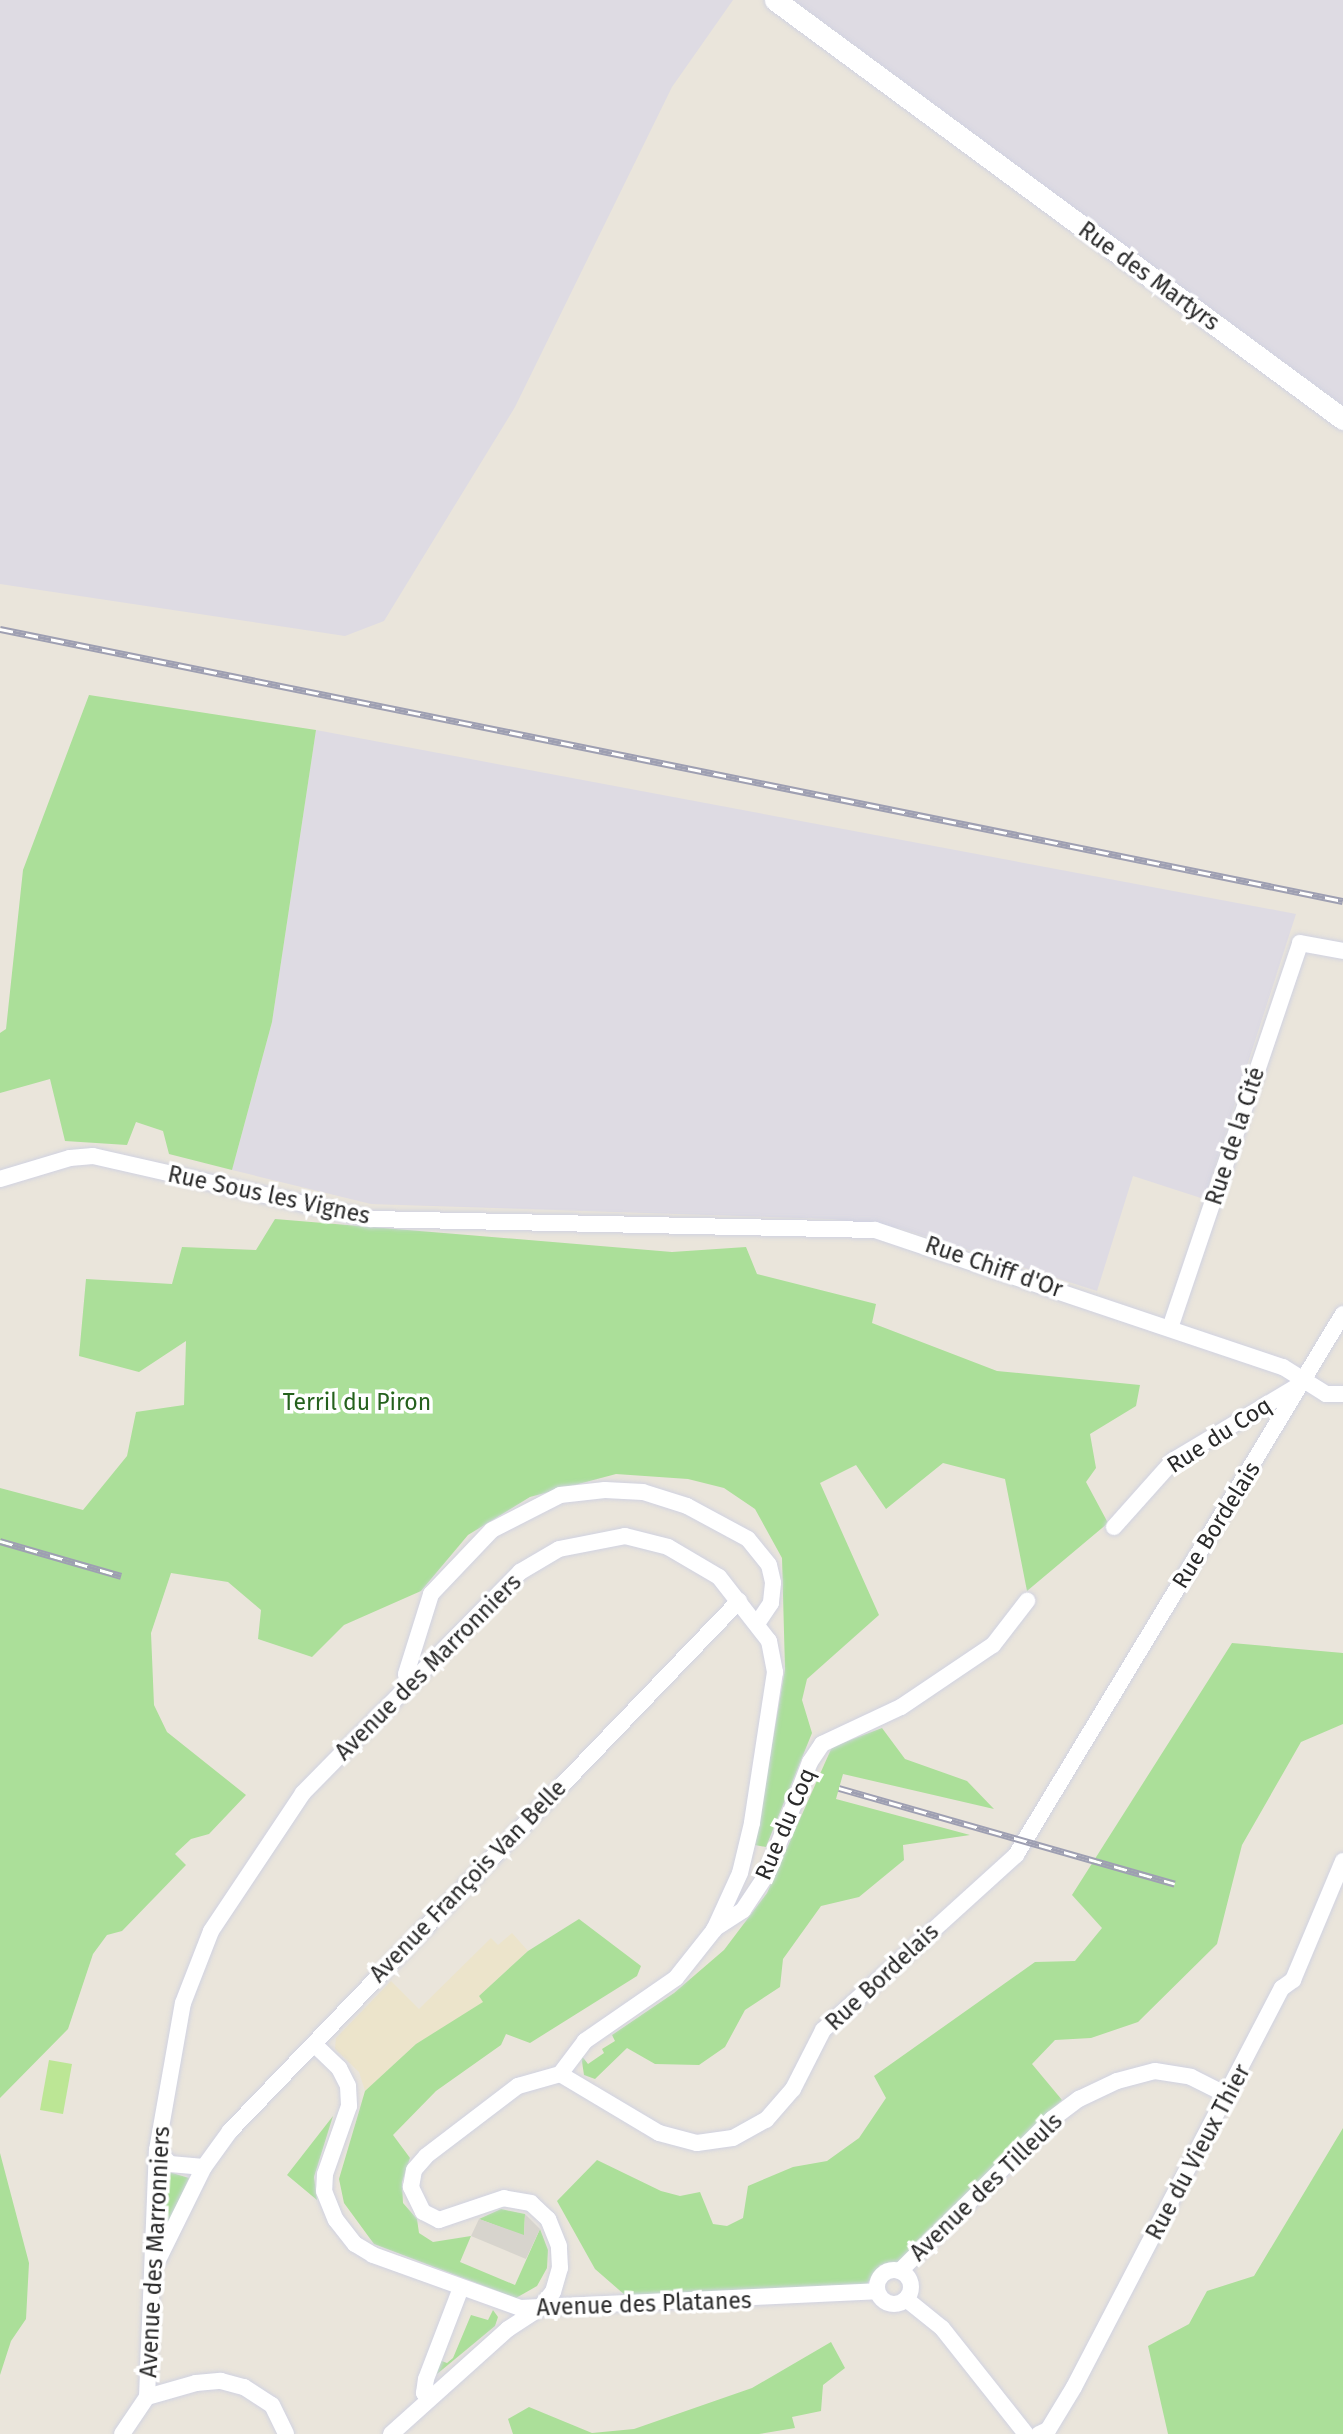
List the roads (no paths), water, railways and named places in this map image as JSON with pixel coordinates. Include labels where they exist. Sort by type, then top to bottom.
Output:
[{"type":"street","name":"Rue des Martyrs","points":[[775,0],[1343,419]]},
{"type":"street","name":"Rue de la Cité","points":[[1170,1328],[1300,943],[1343,951]]},
{"type":"street","name":"Rue Sous les Vignes","points":[[0,1179],[70,1158],[93,1156],[371,1219],[627,1224]]},
{"type":"street","name":"Rue Chiff d'Or","points":[[627,1224],[875,1230],[1283,1367],[1303,1383],[1326,1394],[1343,1394]]},
{"type":"street","name":"Rue Bordelais","points":[[559,2074],[659,2133],[697,2143],[733,2138],[766,2120],[793,2089],[823,2030],[1016,1855],[1343,1314]]},
{"type":"street","name":"Rue du Coq","points":[[1114,1527],[1174,1460],[1303,1383]]},
{"type":"street","points":[[409,1685],[406,1674],[431,1594],[492,1530],[560,1495],[605,1490],[643,1492],[687,1506],[748,1539],[769,1565],[773,1583],[771,1603],[758,1622]]},
{"type":"street","name":"Avenue des Marronniers","points":[[147,2398],[156,2264],[157,2150],[183,2003],[211,1931],[303,1793],[520,1572],[577,1543],[625,1536],[668,1547],[719,1577],[758,1622],[769,1641],[775,1672],[766,1738],[740,1873],[714,1930],[676,1978],[585,2041],[559,2074]]},
{"type":"street","name":"Avenue François Van Belle","points":[[156,2264],[204,2167],[230,2131],[738,1601]]},
{"type":"street","name":"Rue du Coq","points":[[714,1930],[743,1910],[767,1874],[810,1762],[822,1744],[901,1707],[993,1645],[1027,1601]]},
{"type":"street","name":"Rue du Vieux Thier","points":[[1039,2434],[1048,2430],[1074,2387],[1229,2096],[1282,1988],[1293,1980],[1343,1861]]},
{"type":"street","name":"Avenue des Platanes","points":[[314,2044],[339,2068],[348,2086],[349,2106],[325,2174],[324,2191],[336,2220],[355,2244],[373,2255],[520,2308],[877,2291]]},
{"type":"street","name":"Avenue des Tilleuls","points":[[900,2271],[1052,2119],[1079,2099],[1117,2081],[1155,2071],[1191,2077],[1229,2096]]},
{"type":"street","points":[[391,2434],[508,2329],[539,2309],[553,2292],[560,2268],[555,2237],[548,2219],[537,2208],[505,2198],[439,2220],[423,2212],[411,2187],[414,2170],[426,2156],[518,2086],[559,2074]]},
{"type":"street","points":[[157,2150],[170,2164],[204,2167]]},
{"type":"street","points":[[900,2271],[911,2283],[906,2299],[891,2304],[877,2291],[884,2273],[900,2271]]},
{"type":"street","points":[[429,2399],[424,2393],[426,2379],[461,2288]]},
{"type":"street","points":[[906,2299],[942,2328],[1026,2434]]},
{"type":"street","points":[[122,2434],[147,2398],[196,2383],[244,2387],[272,2405],[286,2434]]},
{"type":"railway","points":[[0,629],[1343,901]]},
{"type":"railway","points":[[0,1541],[121,1576]]},
{"type":"railway","points":[[839,1788],[1175,1884]]},
{"type":"park label","name":"Terril du Piron","points":[[357,1402]]}]
